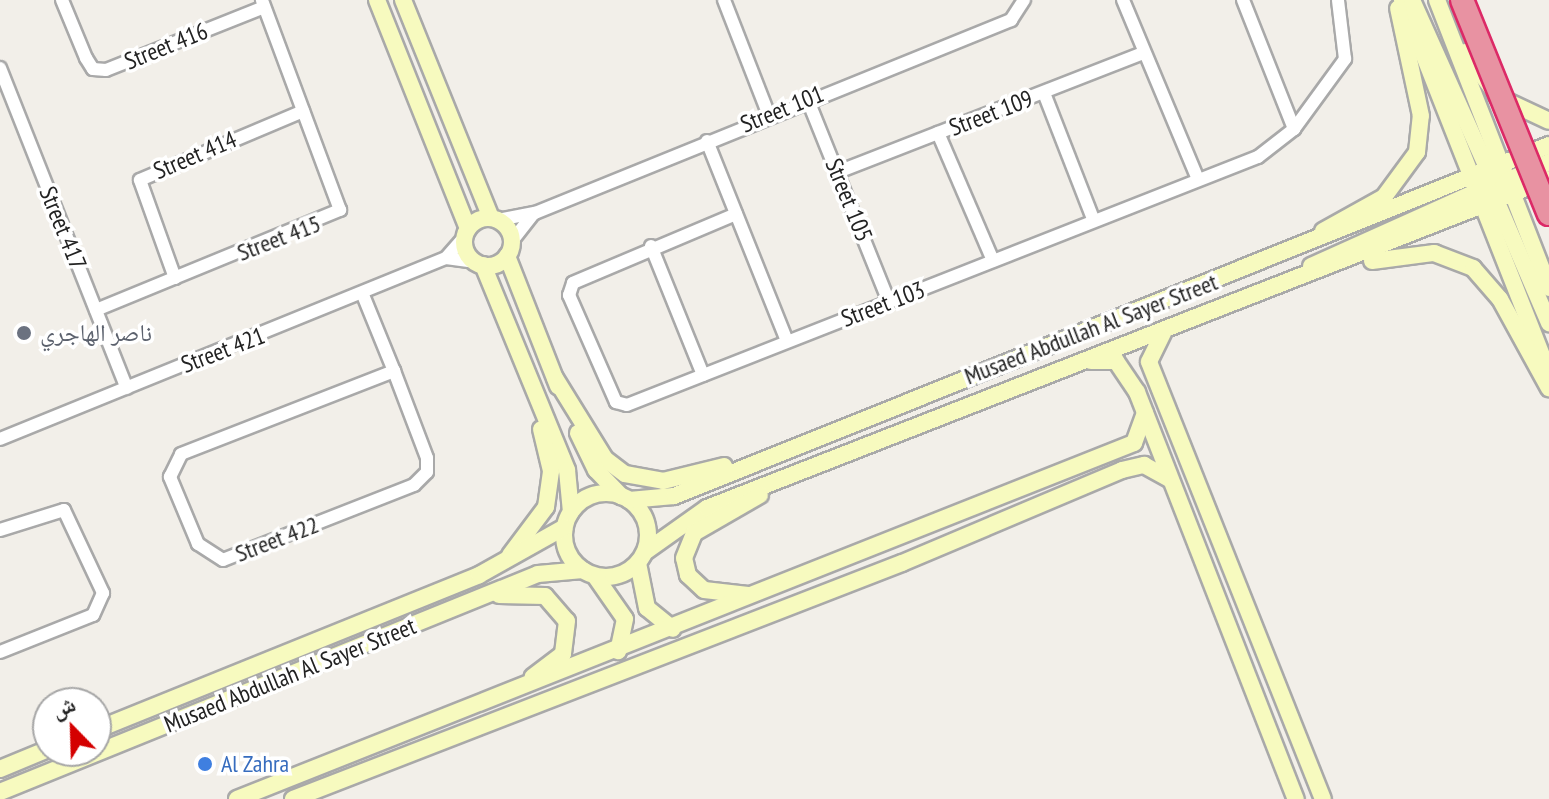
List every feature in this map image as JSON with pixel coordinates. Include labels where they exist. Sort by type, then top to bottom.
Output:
[{"type":"highway","points":[[1462,0],[1549,214]]},
{"type":"street","name":"Street 416","points":[[62,0],[86,58],[93,69],[106,70],[263,3]]},
{"type":"street","points":[[377,0],[466,233],[570,478],[567,552],[589,573],[625,619],[618,651]]},
{"type":"street","points":[[403,0],[454,128],[510,249],[555,378],[591,463],[644,518],[641,557],[647,608],[673,629]]},
{"type":"street","points":[[724,0],[768,113]]},
{"type":"street","name":"Street 101","points":[[495,219],[535,213],[768,113],[1011,20],[1024,0]]},
{"type":"street","points":[[1123,0],[1198,179]]},
{"type":"street","points":[[1243,0],[1294,129]]},
{"type":"street","name":"Street 103","points":[[736,214],[651,246],[573,283],[569,295],[608,396],[627,405],[1258,157],[1294,129],[1345,59],[1338,0]]},
{"type":"street","points":[[1400,0],[1492,185],[1549,288]]},
{"type":"street","points":[[1269,260],[1384,197],[1409,169],[1421,116],[1400,0]]},
{"type":"street","points":[[1412,0],[1549,323]]},
{"type":"street","points":[[1437,0],[1450,31],[1492,185],[1549,373]]},
{"type":"street","name":"Street 415","points":[[96,310],[340,210],[263,3]]},
{"type":"street","points":[[1450,31],[1498,97],[1549,121]]},
{"type":"street","name":"Street 109","points":[[838,172],[1144,53]]},
{"type":"street","name":"Street 417","points":[[0,68],[127,388]]},
{"type":"street","points":[[1044,93],[1094,221]]},
{"type":"street","name":"Street 105","points":[[807,98],[889,302]]},
{"type":"street","name":"Street 414","points":[[175,278],[140,180],[303,111]]},
{"type":"street","points":[[431,136],[454,128]]},
{"type":"street","points":[[938,133],[993,261]]},
{"type":"street","points":[[707,141],[787,341]]},
{"type":"street","name":"Musaed Abdullah Al Sayer Street","points":[[641,557],[684,519],[1073,363],[1335,267],[1492,185],[1549,145]]},
{"type":"street","points":[[1274,287],[1492,185],[1549,162]]},
{"type":"street","name":"Musaed Abdullah Al Sayer Street","points":[[625,498],[674,496],[1269,260],[1492,185],[1549,179]]},
{"type":"street","name":"Street 101","points":[[510,249],[535,213]]},
{"type":"street","points":[[466,233],[495,219]]},
{"type":"street","name":"Street 421","points":[[0,439],[363,295],[446,258],[466,233]]},
{"type":"street","points":[[651,246],[703,375]]},
{"type":"street","points":[[446,258],[480,264],[510,249]]},
{"type":"street","points":[[1335,267],[1434,253],[1473,268],[1500,299],[1549,388]]},
{"type":"street","name":"Street 422","points":[[363,295],[394,371],[427,458],[427,472],[414,485],[223,560],[198,544],[170,477],[181,454],[394,371]]},
{"type":"street","points":[[1169,326],[1149,349],[1158,384],[1323,799]]},
{"type":"street","points":[[1073,363],[1116,361],[1137,392],[1296,799]]},
{"type":"street","points":[[555,378],[605,459],[637,479],[677,479],[787,450]]},
{"type":"street","points":[[1137,392],[1158,384]]},
{"type":"street","points":[[536,396],[562,395]]},
{"type":"street","points":[[479,575],[521,547],[546,507],[551,471],[536,396]]},
{"type":"street","points":[[237,799],[894,542],[1134,443],[1145,413]]},
{"type":"street","points":[[293,799],[902,563],[1122,470],[1144,465],[1169,479]]},
{"type":"street","points":[[774,482],[694,533],[684,558],[688,575],[704,590],[728,595],[777,588]]},
{"type":"street","points":[[568,519],[594,495],[625,498]]},
{"type":"street","points":[[0,530],[64,510],[103,593],[93,615],[0,652]]},
{"type":"street","name":"Musaed Abdullah Al Sayer Street","points":[[112,724],[479,575],[568,519]]},
{"type":"street","points":[[894,542],[905,550],[902,563]]},
{"type":"street","points":[[589,573],[618,576],[641,557]]},
{"type":"street","name":"Musaed Abdullah Al Sayer Street","points":[[0,792],[549,571],[589,573]]},
{"type":"street","points":[[486,596],[537,593],[567,621],[557,661],[510,694]]},
{"type":"street","points":[[445,719],[441,732],[453,737]]},
{"type":"street","points":[[0,769],[32,756]]},
{"type":"street","points":[[1289,779],[1311,768]]},
{"type":"place","name":"ناصر الهاجري","points":[[24,333]]},
{"type":"place","name":"Al Zahra","points":[[205,764]]}]
